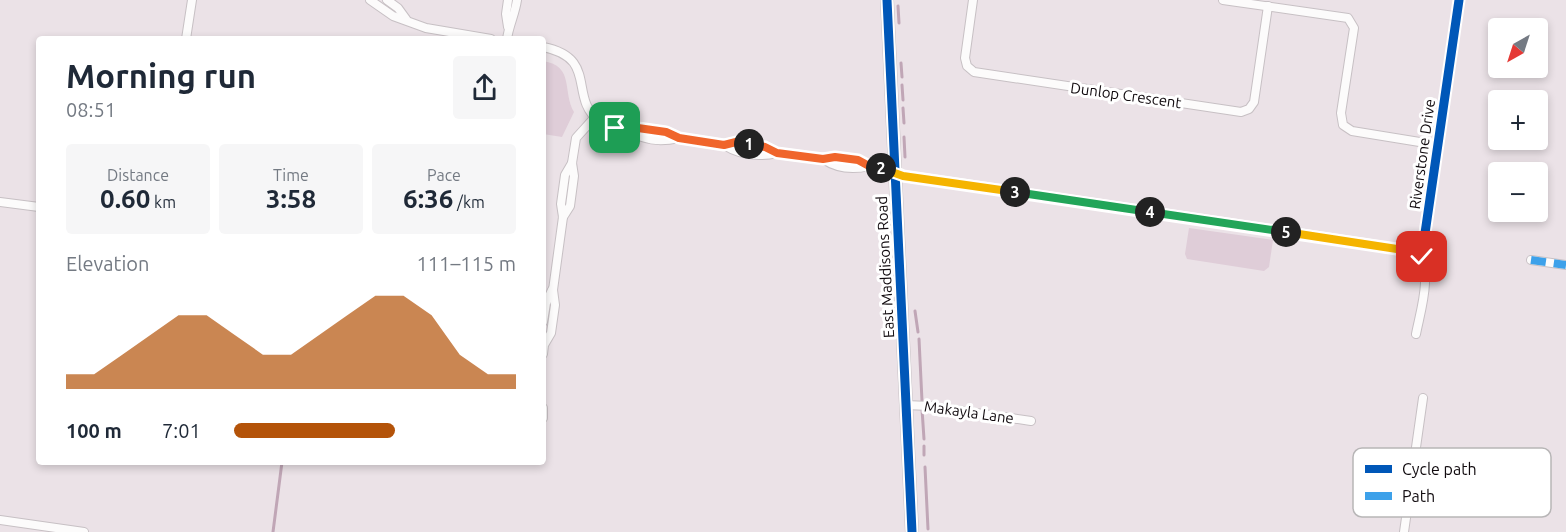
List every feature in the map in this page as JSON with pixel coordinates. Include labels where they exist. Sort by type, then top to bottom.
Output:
[{"type":"street","points":[[370,0],[393,16],[434,34],[457,36]]},
{"type":"street","points":[[387,0],[398,8],[406,20]]},
{"type":"street","points":[[507,36],[508,0]]},
{"type":"street","points":[[508,27],[514,15],[517,0]]},
{"type":"street","name":"East Maddisons Road","points":[[887,0],[912,532]]},
{"type":"street","name":"Dunlop Crescent","points":[[973,0],[965,58],[967,66],[974,72],[1241,112],[1249,109],[1254,102],[1268,6]]},
{"type":"street","points":[[1223,0],[1343,17],[1351,21],[1353,33],[1341,118],[1345,128],[1438,145]]},
{"type":"street","name":"Riverstone Drive","points":[[1417,250],[1424,240],[1459,0]]},
{"type":"street","points":[[186,36],[191,1]]},
{"type":"street","points":[[546,47],[564,53],[577,67],[581,75],[586,104],[594,117],[607,126],[624,130],[638,128],[655,130],[679,138],[724,145],[736,142],[765,147],[777,153],[823,159],[835,157],[858,160],[869,166],[888,169],[903,176],[1410,251],[1417,250],[1424,263],[1424,283],[1416,334]]},
{"type":"street","points":[[546,341],[551,333],[555,304],[553,290],[563,217],[570,206],[576,138],[594,117]]},
{"type":"street","points":[[0,202],[36,207]]},
{"type":"street","points":[[1531,260],[1566,265]]},
{"type":"street","points":[[546,303],[553,290]]},
{"type":"street","points":[[1416,448],[1423,398]]},
{"type":"street","name":"Makayla Lane","points":[[906,405],[929,406],[1031,421]]},
{"type":"street","points":[[1404,532],[1406,517]]},
{"type":"street","points":[[0,520],[84,532]]},
{"type":"shaded area","points":[[546,62],[560,68],[564,74],[574,112],[562,137],[546,134]]},
{"type":"shaded area","points":[[1189,228],[1273,240],[1269,267],[1264,271],[1187,259],[1185,254]]},
{"type":"waterway","points":[[898,6],[899,23]]},
{"type":"waterway","points":[[901,63],[902,77]]},
{"type":"waterway","points":[[902,85],[903,100]]},
{"type":"waterway","points":[[903,108],[904,123]]},
{"type":"waterway","points":[[904,137],[905,157]]},
{"type":"waterway","points":[[915,311],[918,332]]},
{"type":"waterway","points":[[919,339],[922,401]]},
{"type":"waterway","points":[[922,409],[924,439]]},
{"type":"waterway","points":[[924,446],[924,455]]},
{"type":"waterway","points":[[273,532],[282,465]]},
{"type":"waterway","points":[[925,467],[928,529]]},
{"type":"marked path","points":[[1531,260],[1566,265]]},
{"type":"cycle path","points":[[887,0],[912,532]]},
{"type":"cycle path","points":[[624,130],[638,128],[666,132],[679,138],[724,145],[736,142],[765,147],[777,153],[823,159],[835,157],[858,160],[869,166],[888,169],[903,176],[1410,251],[1417,250],[1424,240],[1459,0]]},
{"type":"route","points":[[615,128],[666,132],[679,138],[724,145],[736,142],[765,147],[777,153],[823,159],[835,157],[858,160],[869,166],[888,169],[903,176],[1410,251],[1417,250],[1422,257]]}]
